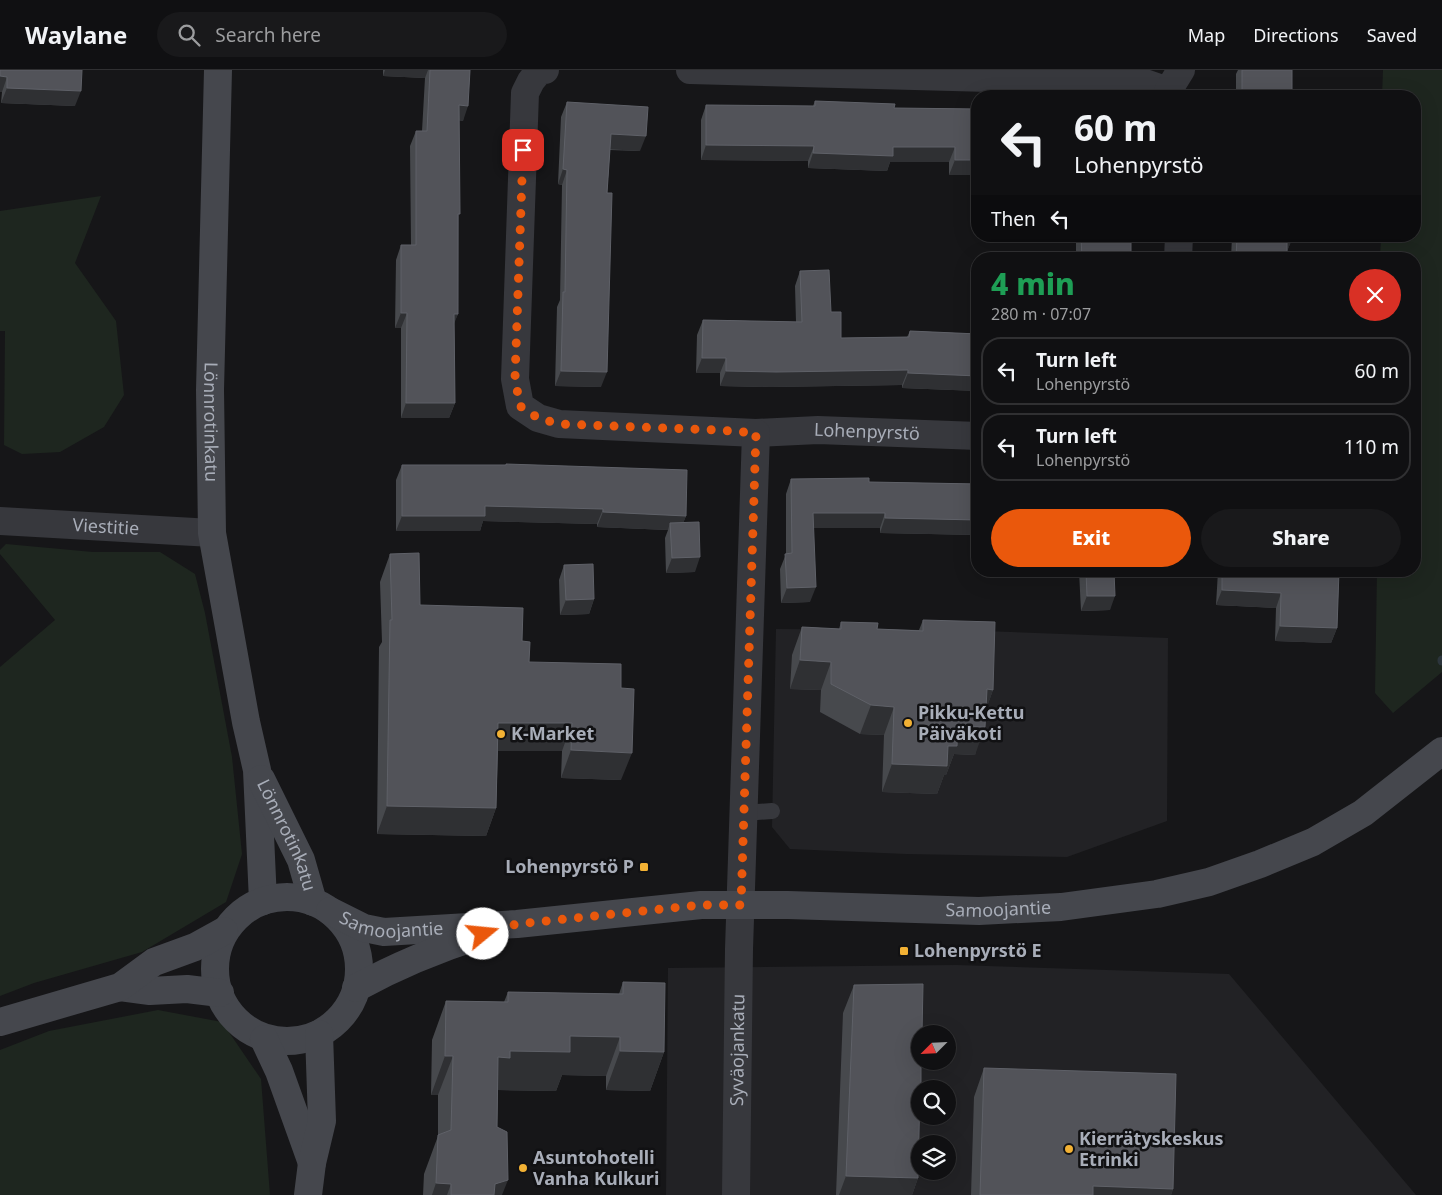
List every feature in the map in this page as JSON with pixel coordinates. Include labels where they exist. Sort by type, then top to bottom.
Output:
[{"type":"street","name":"Lönnrotinkatu","points":[[218,70],[210,390],[212,533],[246,722],[257,770],[263,901]]},
{"type":"street","name":"Lohenpyrstö","points":[[544,70],[540,70],[531,81],[525,93],[515,378],[520,406],[538,418],[559,424],[756,433],[818,430],[971,436]]},
{"type":"street","points":[[690,70],[1142,82],[1173,86]]},
{"type":"street","points":[[741,905],[756,433]]},
{"type":"street","name":"Viestitie","points":[[0,521],[212,533]]},
{"type":"street","name":"Samoojantie","points":[[321,906],[364,928],[384,932],[517,924],[701,905],[978,911],[1060,907],[1157,894],[1209,882],[1260,864],[1313,842],[1363,813],[1442,751]]},
{"type":"street","name":"Lönnrotinkatu","points":[[257,770],[321,906]]},
{"type":"street","points":[[264,1039],[291,1040],[319,1034],[342,1015],[350,1004],[356,988],[359,973],[358,958],[354,942],[343,924],[321,906],[298,898],[283,897],[263,901],[236,916],[224,931],[218,953],[216,976],[220,993],[228,1009],[240,1022],[264,1039],[279,1071],[312,1163]]},
{"type":"street","name":"Syväojankatu","points":[[736,1195],[741,905]]},
{"type":"street","name":"Samoojantie","points":[[356,988],[390,970],[449,945],[517,924]]},
{"type":"street","points":[[0,1022],[120,987],[154,962],[195,946],[224,931]]},
{"type":"street","points":[[120,987],[150,991],[187,989],[220,993]]},
{"type":"street","points":[[308,1195],[312,1163],[322,1121],[319,1034]]},
{"type":"lane","points":[[743,813],[772,811]]},
{"type":"shaded area","points":[[1383,70],[1442,70],[1442,672],[1393,713],[1375,693],[1377,577],[1421,577],[1421,252],[1380,252],[1381,242],[1421,242],[1421,90],[1382,90]]},
{"type":"shaded area","points":[[101,196],[75,263],[116,321],[124,395],[104,427],[60,452],[22,454],[4,445],[5,331],[0,331],[0,211]]},
{"type":"shaded area","points":[[6,544],[93,552],[160,552],[195,574],[205,613],[232,757],[242,854],[226,902],[142,952],[34,983],[0,996],[0,667],[55,620],[0,554],[0,550]]},
{"type":"shaded area","points":[[776,629],[983,631],[1168,638],[1167,821],[1067,857],[906,854],[790,849],[772,827]]},
{"type":"shaded area","points":[[956,965],[1229,974],[1416,1195],[666,1195],[668,968]]},
{"type":"shaded area","points":[[158,1010],[222,1022],[261,1079],[270,1195],[0,1195],[0,1050],[49,1031]]},
{"type":"building","points":[[0,70],[82,70],[81,91],[7,88],[7,77],[0,76]]},
{"type":"building","points":[[430,70],[470,70],[468,106],[459,105],[460,214],[458,214],[458,314],[454,314],[455,403],[406,403],[407,313],[401,313],[401,245],[416,245],[416,131],[427,131]]},
{"type":"building","points":[[1242,70],[1292,70],[1292,90],[1242,90]]},
{"type":"building","points":[[815,101],[895,104],[894,108],[971,109],[971,160],[955,160],[955,147],[893,147],[893,156],[813,153],[814,146],[706,145],[706,105],[815,106]]},
{"type":"building","points":[[567,102],[648,107],[646,136],[611,134],[607,193],[612,193],[607,372],[561,371],[563,292],[565,292],[567,170],[563,169]]},
{"type":"building","points":[[1081,242],[1131,242],[1131,252],[1082,252]]},
{"type":"building","points":[[1237,242],[1287,242],[1287,252],[1236,252]]},
{"type":"building","points":[[829,270],[831,312],[841,312],[841,338],[909,337],[910,331],[971,334],[971,376],[908,373],[908,370],[726,371],[726,358],[702,358],[703,320],[802,322],[800,271]]},
{"type":"building","points":[[506,464],[687,470],[686,516],[603,512],[603,509],[485,506],[485,516],[402,516],[402,465]]},
{"type":"building","points":[[869,478],[869,482],[971,484],[971,520],[885,518],[885,513],[813,513],[816,587],[787,588],[785,554],[792,553],[791,479]]},
{"type":"building","points":[[699,522],[700,557],[672,558],[670,523]]},
{"type":"building","name":"K-Market","points":[[419,553],[420,605],[523,608],[522,641],[530,642],[529,662],[621,664],[621,688],[634,689],[632,753],[571,750],[572,723],[498,723],[496,808],[387,806],[390,620],[392,620],[390,554]]},
{"type":"building","points":[[593,564],[594,599],[566,600],[564,565]]},
{"type":"building","points":[[1086,577],[1114,577],[1115,596],[1087,596]]},
{"type":"building","points":[[1222,577],[1339,577],[1337,628],[1280,626],[1281,593],[1222,590]]},
{"type":"building","name":"Pikku-Kettu Päiväkoti","points":[[923,620],[995,622],[993,690],[987,689],[985,727],[958,726],[957,746],[948,746],[947,766],[892,764],[894,707],[871,705],[831,684],[831,662],[800,660],[802,627],[841,629],[841,622],[878,623],[877,629],[923,631]]},
{"type":"building","points":[[623,982],[665,983],[664,1052],[620,1051],[620,1037],[570,1036],[570,1052],[510,1051],[510,1058],[498,1057],[497,1127],[507,1132],[508,1180],[495,1184],[494,1195],[451,1195],[451,1184],[436,1183],[438,1135],[451,1130],[453,1056],[445,1056],[446,1001],[508,1002],[508,992],[623,994]]},
{"type":"building","points":[[923,984],[922,1025],[911,1025],[911,1070],[921,1070],[921,1080],[911,1080],[911,1125],[919,1125],[919,1135],[911,1135],[911,1178],[846,1176],[854,985]]},
{"type":"building","name":"Kierrätyskeskus Etrinki","points":[[984,1068],[1176,1074],[1173,1189],[1093,1186],[1093,1195],[980,1195]]},
{"type":"place","name":"Pikku-Kettu Päiväkoti","points":[[908,723]]},
{"type":"place","name":"K-Market","points":[[501,734]]},
{"type":"place","name":"Lohenpyrstö P","points":[[644,867]]},
{"type":"place","name":"Lohenpyrstö E","points":[[904,951]]},
{"type":"place","name":"Kierrätyskeskus Etrinki","points":[[1069,1149]]},
{"type":"place","name":"Asuntohotelli Vanha Kulkuri","points":[[523,1168]]},
{"type":"route","points":[[483,934],[517,924],[701,905],[741,905],[756,433],[559,424],[538,418],[520,406],[515,378],[523,150]]}]
